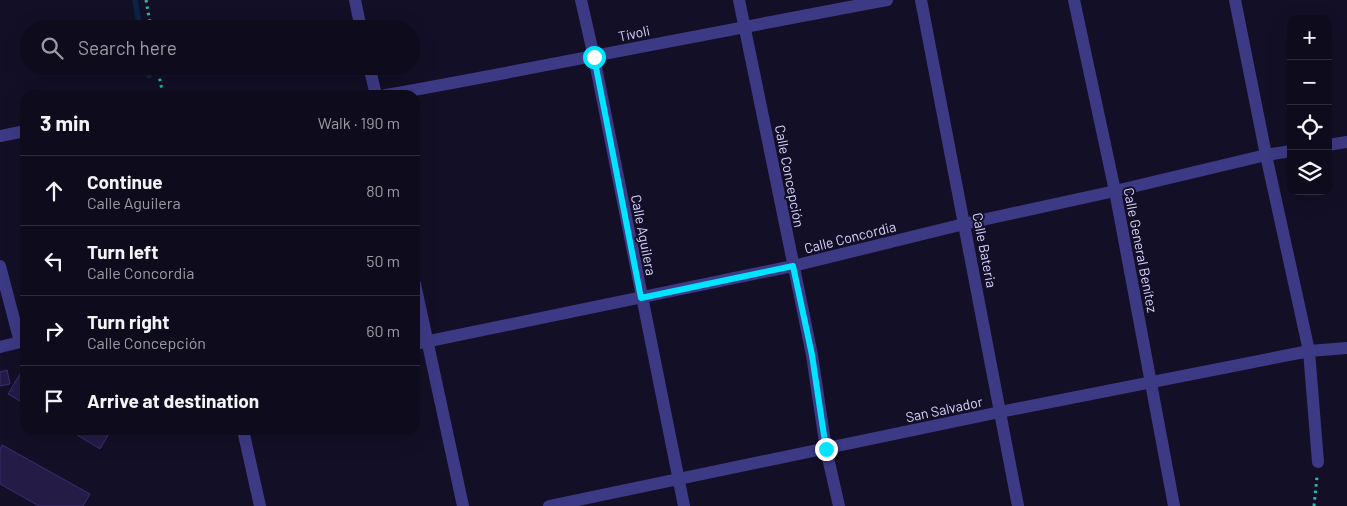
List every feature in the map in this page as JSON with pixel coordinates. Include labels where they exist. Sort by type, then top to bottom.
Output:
[{"type":"street","points":[[355,0],[359,20]]},
{"type":"street","name":"Calle Aguilera","points":[[581,0],[684,506]]},
{"type":"street","name":"Calle Concepción","points":[[739,0],[812,355],[826,449],[839,506]]},
{"type":"street","name":"Tívoli","points":[[413,90],[887,0]]},
{"type":"street","name":"Calle Bateria","points":[[921,0],[1018,506]]},
{"type":"street","name":"Calle General Benítez","points":[[1074,0],[1115,191],[1174,506]]},
{"type":"street","points":[[1235,0],[1266,155],[1309,350],[1318,462]]},
{"type":"street","points":[[371,75],[375,90]]},
{"type":"street","points":[[0,136],[20,132]]},
{"type":"street","points":[[1332,144],[1347,142]]},
{"type":"street","name":"Calle Concordia","points":[[421,343],[793,266],[964,224],[1287,152]]},
{"type":"street","points":[[0,266],[20,331]]},
{"type":"street","points":[[0,347],[20,342]]},
{"type":"street","points":[[421,343],[463,506]]},
{"type":"street","name":"San Salvador","points":[[549,506],[1309,350],[1347,348]]},
{"type":"street","points":[[244,435],[260,506]]},
{"type":"path","points":[[146,0],[149,20]]},
{"type":"path","points":[[159,75],[162,90]]},
{"type":"path","points":[[1314,506],[1318,462]]},
{"type":"building","points":[[7,370],[10,384],[0,386],[0,372]]},
{"type":"building","points":[[20,374],[20,401],[8,394]]},
{"type":"building","points":[[77,435],[108,435],[100,449]]},
{"type":"building","points":[[2,445],[90,494],[83,506],[39,506],[0,484],[0,449]]},
{"type":"waterway","points":[[135,0],[138,20]]},
{"type":"route","points":[[594,57],[641,298],[793,266],[812,355],[826,449]]}]
